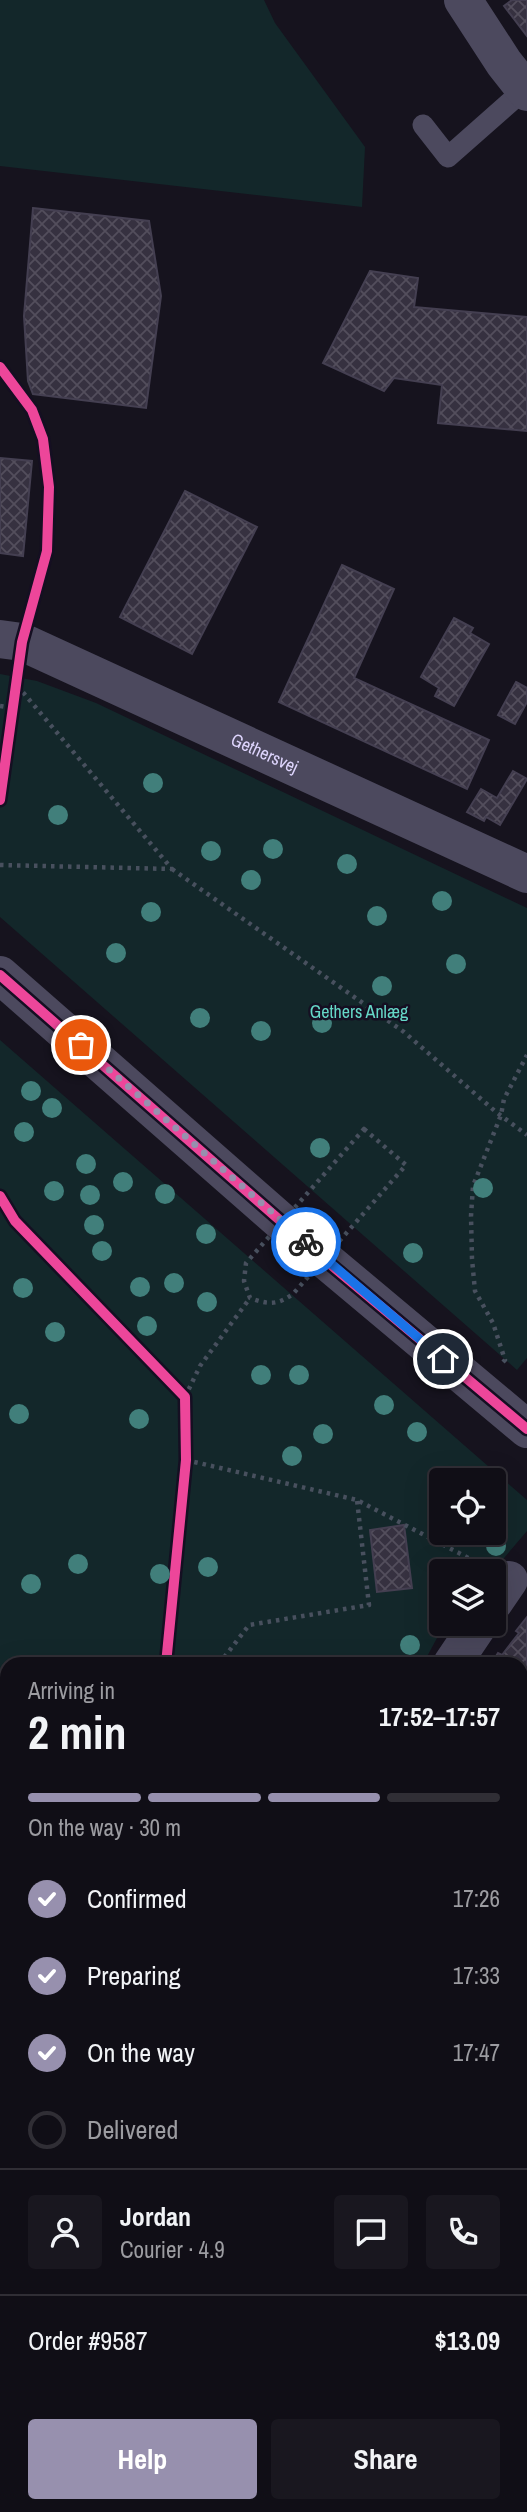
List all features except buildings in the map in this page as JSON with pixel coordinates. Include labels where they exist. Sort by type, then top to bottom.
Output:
[{"type":"street","points":[[463,0],[504,63],[526,90]]},
{"type":"street","name":"Gethersvej","points":[[11,640],[527,874]]},
{"type":"street","points":[[0,975],[324,1259],[527,1429]]},
{"type":"street","points":[[458,1657],[471,1636]]},
{"type":"lane","points":[[423,125],[448,157],[526,90]]},
{"type":"path","points":[[11,640],[16,684],[11,721]]},
{"type":"path","points":[[16,684],[172,869],[404,1032],[527,1135]]},
{"type":"path","points":[[0,706],[13,708]]},
{"type":"path","points":[[0,865],[172,869]]},
{"type":"path","points":[[482,1392],[505,1360],[493,1323],[475,1291],[471,1216],[474,1186],[501,1115],[504,1099],[527,1055]]},
{"type":"path","points":[[283,1221],[364,1129],[406,1165],[324,1259]]},
{"type":"path","points":[[250,1258],[244,1271],[244,1282],[250,1298],[266,1304],[278,1304],[293,1294]]},
{"type":"path","points":[[186,1410],[186,1397],[200,1366],[250,1298]]},
{"type":"path","points":[[176,1387],[186,1397]]},
{"type":"path","points":[[185,1474],[186,1447]]},
{"type":"path","points":[[186,1460],[357,1500],[455,1559]]},
{"type":"path","points":[[224,1657],[249,1625],[369,1605],[357,1500]]},
{"type":"green space","points":[[0,0],[264,0],[275,23],[365,147],[362,207],[0,166]]},
{"type":"green space","name":"Gethers Anlæg","points":[[0,674],[37,681],[96,703],[527,908],[527,1358],[517,1370],[0,917]]},
{"type":"green space","points":[[0,1040],[490,1468],[429,1468],[429,1545],[506,1545],[506,1482],[527,1500],[527,1531],[503,1559],[429,1559],[429,1636],[439,1636],[427,1657],[0,1657]]},
{"type":"cycle path","points":[[0,367],[32,410],[43,439],[49,487],[47,551],[22,642],[0,800]]},
{"type":"cycle path","points":[[0,975],[324,1259],[527,1429]]},
{"type":"cycle path","points":[[0,1196],[15,1221],[185,1397],[186,1460],[167,1657]]},
{"type":"way so far","points":[[81,1045],[306,1242]]},
{"type":"route","points":[[306,1242],[443,1359]]}]
